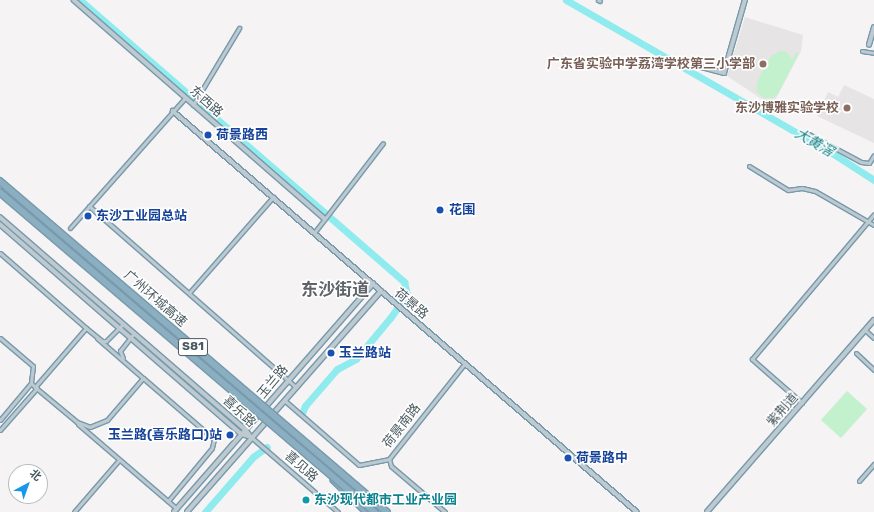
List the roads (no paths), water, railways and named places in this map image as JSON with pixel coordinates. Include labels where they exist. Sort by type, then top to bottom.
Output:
[{"type":"highway","name":"广州环城高速","points":[[0,181],[387,512]]},
{"type":"highway","name":"广州环城高速","points":[[0,192],[375,512]]},
{"type":"highway","points":[[307,454],[367,512]]},
{"type":"street","name":"东西路","points":[[74,0],[325,219]]},
{"type":"street","points":[[702,67],[724,74],[745,0]]},
{"type":"street","points":[[193,104],[239,28]]},
{"type":"street","points":[[869,44],[874,28]]},
{"type":"street","points":[[862,51],[874,53]]},
{"type":"street","points":[[70,228],[185,98]]},
{"type":"street","name":"荷景路","points":[[173,111],[637,512]]},
{"type":"street","points":[[807,133],[861,162],[869,163],[874,155]]},
{"type":"street","points":[[314,233],[383,143]]},
{"type":"street","points":[[749,166],[788,190],[802,188],[814,191],[874,225]]},
{"type":"street","points":[[189,293],[274,197]]},
{"type":"street","points":[[89,206],[296,387]]},
{"type":"street","points":[[802,403],[752,359],[869,222],[874,214]]},
{"type":"street","name":"喜乐路","points":[[0,217],[246,430],[251,437]]},
{"type":"street","name":"喜乐路","points":[[0,224],[242,434],[251,437]]},
{"type":"street","points":[[0,254],[214,439],[212,448],[168,501]]},
{"type":"street","name":"玉兰路","points":[[175,511],[246,430],[287,380],[373,284]]},
{"type":"street","name":"玉兰路","points":[[187,512],[251,437],[381,291]]},
{"type":"street","name":"紫荆道","points":[[707,512],[874,320]]},
{"type":"street","points":[[97,338],[102,341],[109,340],[123,324]]},
{"type":"street","points":[[0,430],[86,328]]},
{"type":"street","points":[[865,330],[874,338]]},
{"type":"street","points":[[125,362],[120,351],[134,333]]},
{"type":"street","points":[[0,338],[33,366],[31,383],[0,420]]},
{"type":"street","points":[[856,353],[874,370]]},
{"type":"street","name":"荷景南路","points":[[445,512],[391,466],[390,459],[465,363]]},
{"type":"street","points":[[77,422],[90,427],[107,420],[143,378]]},
{"type":"street","points":[[31,383],[168,501],[175,511]]},
{"type":"street","points":[[284,400],[359,466],[390,459]]},
{"type":"street","name":"喜见路","points":[[251,437],[338,512]]},
{"type":"street","points":[[74,512],[119,460]]},
{"type":"street","points":[[859,481],[874,464]]},
{"type":"waterway","points":[[80,0],[404,282],[407,294],[390,318],[356,359],[337,369],[305,406],[302,413]]},
{"type":"waterway","name":"大黄滘","points":[[566,0],[829,151],[874,180]]},
{"type":"waterway","points":[[205,512],[253,457],[267,447]]},
{"type":"place","name":"广东省实验中学荔湾学校第三小学部","points":[[763,64]]},
{"type":"place","name":"东沙博雅实验学校","points":[[847,108]]},
{"type":"place","name":"荷景路西","points":[[208,135]]},
{"type":"place","name":"花围","points":[[440,210]]},
{"type":"place","name":"东沙工业园总站","points":[[88,216]]},
{"type":"place","name":"玉兰路站","points":[[331,353]]},
{"type":"place","name":"玉兰路(喜乐路口)站","points":[[230,435]]},
{"type":"place","name":"荷景路中","points":[[568,458]]},
{"type":"place","name":"东沙现代都市工业产业园","points":[[306,500]]},
{"type":"district","name":"东沙街道","points":[[335,290]]}]
